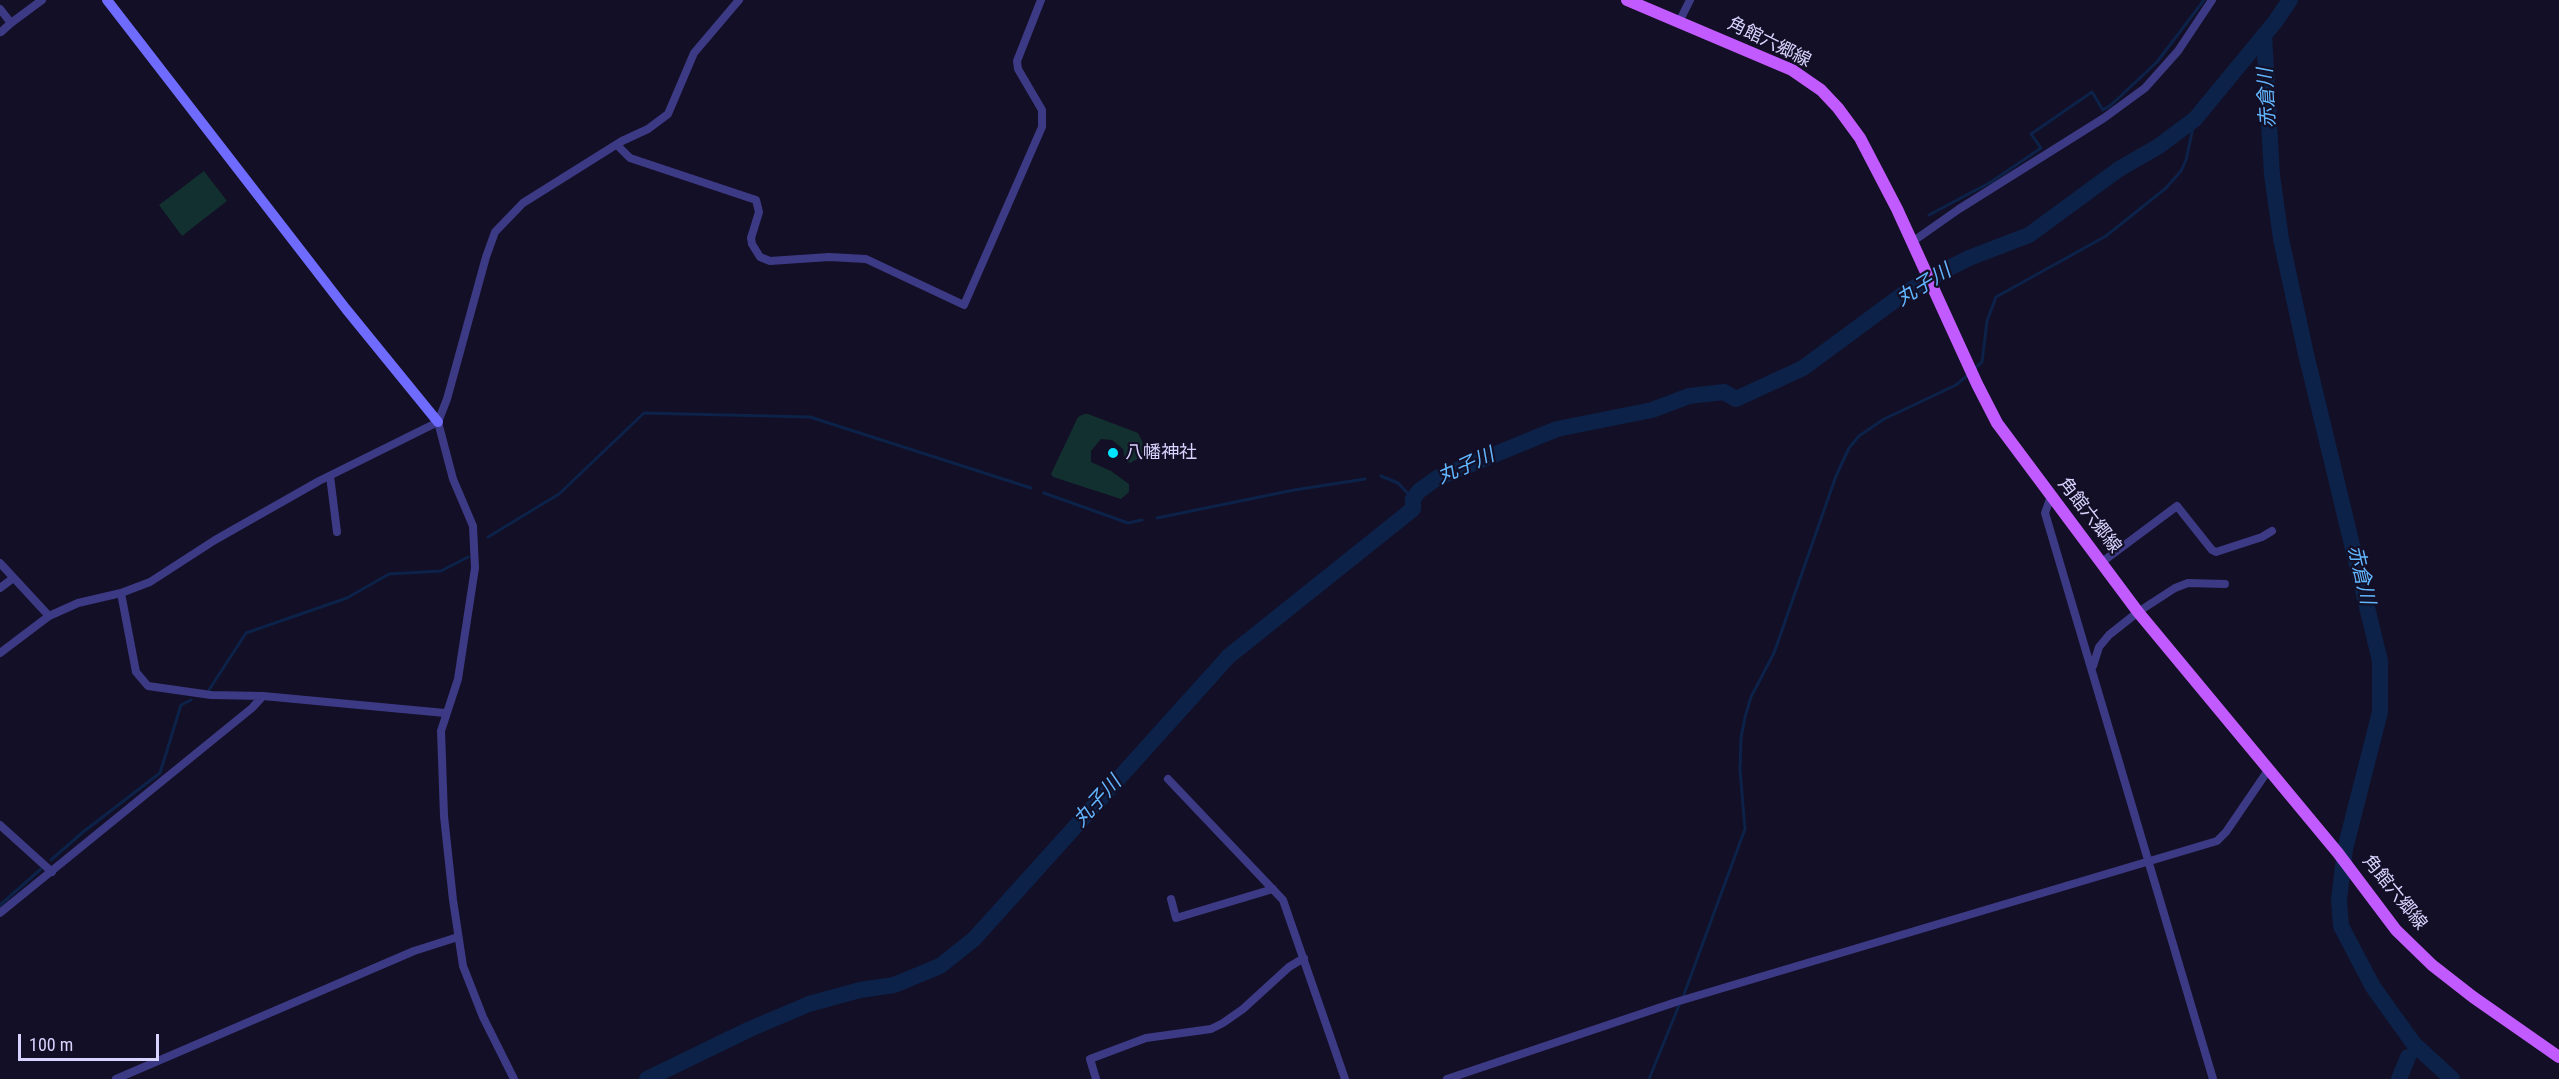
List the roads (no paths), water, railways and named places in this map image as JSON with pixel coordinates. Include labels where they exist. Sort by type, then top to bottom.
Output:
[{"type":"main road","name":"角館六郷線","points":[[1627,0],[1784,66],[1821,90],[1838,108],[1860,138],[1945,310],[1974,378],[1997,423],[2138,612],[2338,853],[2396,930],[2432,964],[2473,997],[2559,1057]]},
{"type":"street","points":[[1,32],[42,0]]},
{"type":"street","points":[[107,0],[346,309],[438,422],[453,479],[473,526],[475,568],[458,680],[445,713],[441,731],[442,784],[458,937],[472,991],[514,1079]]},
{"type":"street","points":[[0,653],[49,616],[78,603],[121,593],[150,582],[214,540],[330,476],[438,422],[447,399],[486,256],[495,232],[523,203],[617,145],[648,129],[668,114],[694,53],[739,0]]},
{"type":"street","points":[[617,145],[630,158],[756,201],[759,212],[751,238],[760,257],[770,261],[829,257],[866,259],[964,305],[1042,127],[1042,110],[1018,69],[1017,61],[1041,0]]},
{"type":"street","points":[[1679,22],[1690,0]]},
{"type":"street","points":[[1912,242],[1959,209],[2104,118],[2145,88],[2178,51],[2212,0]]},
{"type":"street","points":[[0,9],[11,23]]},
{"type":"street","points":[[330,476],[337,532]]},
{"type":"street","points":[[2051,496],[2045,513],[2213,1079]]},
{"type":"street","points":[[2102,562],[2177,506],[2216,552],[2262,537],[2272,531]]},
{"type":"street","points":[[0,563],[12,579],[49,616]]},
{"type":"street","points":[[0,588],[12,579]]},
{"type":"street","points":[[2092,669],[2099,647],[2109,635],[2138,612],[2175,588],[2188,583],[2225,584]]},
{"type":"street","points":[[121,593],[136,672],[148,686],[211,695],[263,696],[445,713]]},
{"type":"street","points":[[0,913],[252,708],[263,696]]},
{"type":"street","points":[[1447,1079],[1676,1002],[2217,841],[2226,832],[2269,770]]},
{"type":"street","points":[[1168,780],[1283,900],[1345,1079]]},
{"type":"street","points":[[0,825],[52,872]]},
{"type":"street","points":[[1171,899],[1176,918],[1273,889]]},
{"type":"street","points":[[116,1079],[414,951],[458,937]]},
{"type":"street","points":[[1096,1079],[1090,1059],[1146,1038],[1211,1029],[1243,1009],[1289,967],[1304,958]]},
{"type":"waterway","points":[[1929,215],[1991,182],[2041,148],[2031,134],[2092,92],[2103,110],[2111,105],[2157,62],[2204,0]]},
{"type":"waterway","name":"丸子川","points":[[647,1079],[750,1029],[809,1004],[860,990],[894,985],[940,966],[974,939],[1229,656],[1413,509],[1413,499],[1419,491],[1437,478],[1557,429],[1652,410],[1689,396],[1724,392],[1736,399],[1803,368],[1902,295],[1969,258],[2029,235],[2119,169],[2159,146],[2195,119],[2275,22],[2290,0]]},
{"type":"waterway","name":"赤倉川","points":[[2264,35],[2272,175],[2281,239],[2306,354],[2380,661],[2380,712],[2345,849],[2339,900],[2341,926],[2373,987],[2414,1044],[2452,1079]]},
{"type":"waterway","points":[[1975,368],[1982,362],[1987,321],[1996,297],[2106,236],[2166,188],[2181,171],[2186,160],[2195,119]]},
{"type":"waterway","points":[[1683,997],[1745,829],[1740,769],[1741,738],[1745,717],[1751,697],[1774,653],[1836,476],[1849,448],[1859,436],[1884,419],[1956,385],[1968,375]]},
{"type":"waterway","points":[[488,537],[559,494],[644,413],[810,417],[1031,488]]},
{"type":"waterway","points":[[1381,476],[1398,483],[1413,499]]},
{"type":"waterway","points":[[1157,518],[1294,490],[1365,479]]},
{"type":"waterway","points":[[1044,493],[1128,523],[1142,520]]},
{"type":"waterway","points":[[209,690],[246,633],[347,598],[389,574],[441,571],[468,557]]},
{"type":"waterway","points":[[51,860],[83,832],[160,773],[181,705],[191,700]]},
{"type":"waterway","points":[[0,905],[41,869]]},
{"type":"waterway","points":[[1649,1079],[1680,1003]]},
{"type":"waterway","points":[[2399,1079],[2408,1057]]},
{"type":"place","name":"八幡神社","points":[[1113,453]]}]
